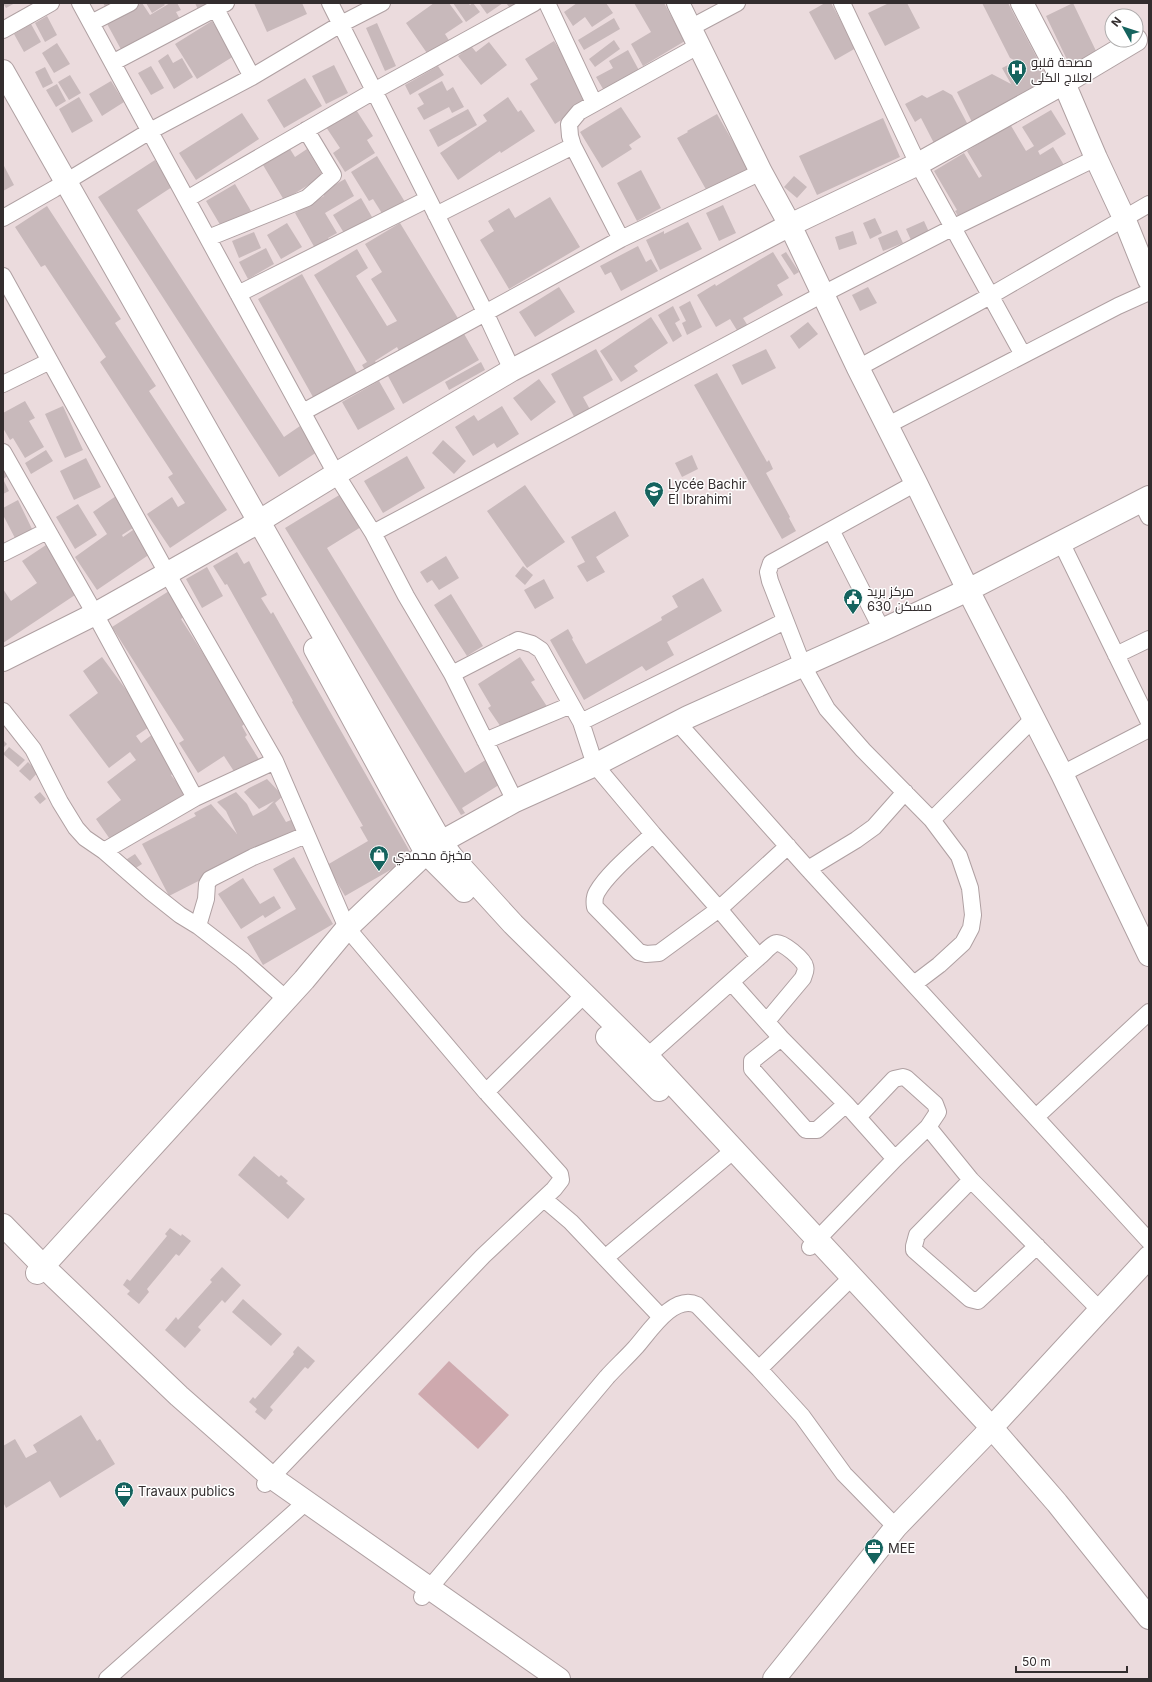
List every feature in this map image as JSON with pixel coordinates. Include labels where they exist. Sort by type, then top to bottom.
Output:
[{"type":"street","points":[[3,30],[51,3]]},
{"type":"street","points":[[80,3],[114,62],[336,474],[373,533],[406,596],[452,674],[515,801]]},
{"type":"street","points":[[91,23],[130,3]]},
{"type":"street","points":[[330,3],[342,24],[485,312],[512,370]]},
{"type":"street","points":[[3,218],[150,131],[252,77],[342,24],[382,3]]},
{"type":"street","points":[[187,199],[374,91],[534,3]]},
{"type":"street","points":[[547,3],[594,103]]},
{"type":"street","points":[[678,3],[761,172],[790,225],[858,368],[888,425],[968,590],[1147,945]]},
{"type":"street","points":[[621,239],[573,146],[569,124],[579,112],[694,37],[737,3]]},
{"type":"street","points":[[842,3],[918,164],[1023,355]]},
{"type":"street","points":[[1022,3],[1064,82],[1096,158],[1124,218],[1149,280]]},
{"type":"street","points":[[114,62],[221,6],[252,77]]},
{"type":"street","points":[[3,660],[95,614],[254,524],[512,370],[790,225],[918,164],[1122,48]]},
{"type":"street","points":[[3,71],[60,185],[254,524],[434,847],[452,857],[580,1000],[730,1153],[988,1432],[1057,1503],[1148,1618]]},
{"type":"street","points":[[3,101],[60,185]]},
{"type":"street","points":[[208,238],[307,198],[333,175],[306,130]]},
{"type":"street","points":[[436,215],[573,146]]},
{"type":"street","points":[[373,533],[823,294],[952,228],[1096,158]]},
{"type":"street","points":[[303,412],[621,239],[761,172]]},
{"type":"street","points":[[238,294],[428,199]]},
{"type":"street","points":[[858,368],[990,296],[1149,204]]},
{"type":"street","points":[[3,276],[167,573],[275,761],[347,928],[486,1092],[560,1174],[560,1182],[544,1199],[483,1256],[268,1481]]},
{"type":"street","points":[[888,425],[1149,292]]},
{"type":"street","points":[[3,384],[50,361]]},
{"type":"street","points":[[3,452],[95,614],[195,798]]},
{"type":"street","points":[[914,984],[939,965],[963,943],[971,928],[972,915],[970,888],[959,856],[932,820],[863,750],[827,709],[803,666],[770,581],[768,572],[771,563],[916,483]]},
{"type":"street","points":[[40,1270],[286,999],[347,928],[434,847],[515,801],[595,765],[678,722],[882,630],[968,590],[1061,542],[1146,505]]},
{"type":"street","points":[[831,530],[882,630]]},
{"type":"street","points":[[3,553],[47,531]]},
{"type":"street","points":[[1061,542],[1149,722]]},
{"type":"street","points":[[581,722],[786,621]]},
{"type":"street","points":[[1116,655],[1149,639]]},
{"type":"street","points":[[452,674],[518,640],[525,641],[541,650],[581,722],[595,765],[759,957]]},
{"type":"street","points":[[485,741],[571,705]]},
{"type":"street","points":[[3,711],[33,749],[60,802],[76,828],[85,838],[104,851],[180,915],[198,926],[242,960],[286,999]]},
{"type":"street","points":[[932,820],[1033,719]]},
{"type":"street","points":[[678,722],[788,846],[1149,1241]]},
{"type":"street","points":[[1062,774],[1149,730]]},
{"type":"street","points":[[104,851],[195,798],[275,761]]},
{"type":"street","points":[[808,868],[856,840],[874,827],[905,792]]},
{"type":"street","points":[[653,834],[606,880],[596,893],[594,900],[595,907],[639,952],[646,954],[659,952],[719,909],[788,846]]},
{"type":"street","points":[[198,926],[206,899],[207,884],[210,879],[252,857],[306,835]]},
{"type":"street","points":[[642,1062],[732,983],[759,957],[776,943],[782,943],[806,966],[803,978],[766,1021]]},
{"type":"street","points":[[732,983],[781,1038],[846,1104],[895,1159]]},
{"type":"street","points":[[486,1092],[580,1000]]},
{"type":"street","points":[[1036,1117],[1149,1012]]},
{"type":"street","points":[[781,1038],[752,1061],[752,1069],[806,1130],[817,1130],[846,1104]]},
{"type":"street","points":[[814,1244],[895,1159],[928,1127],[937,1116],[937,1108],[935,1104],[903,1077],[894,1079],[858,1117]]},
{"type":"street","points":[[928,1127],[971,1180],[1100,1310]]},
{"type":"street","points":[[605,1258],[730,1153]]},
{"type":"street","points":[[971,1180],[917,1235],[914,1250],[970,1299],[978,1302],[1036,1246]]},
{"type":"street","points":[[544,1199],[571,1222],[661,1317]]},
{"type":"street","points":[[3,1225],[40,1270]]},
{"type":"street","points":[[3,1237],[40,1270],[181,1410],[268,1481],[300,1506],[426,1593],[559,1679]]},
{"type":"street","points":[[774,1679],[896,1527],[988,1432],[1149,1257]]},
{"type":"street","points":[[759,1369],[848,1281]]},
{"type":"street","points":[[426,1593],[602,1383],[661,1317],[679,1305],[693,1303],[759,1369],[802,1416],[844,1474],[896,1527]]},
{"type":"street","points":[[107,1679],[300,1506]]},
{"type":"street","points":[[426,1593],[538,1679]]},
{"type":"shaded area","points":[[449,1361],[509,1415],[478,1449],[418,1394]]},
{"type":"building","points":[[3,3],[15,3],[6,8]]},
{"type":"building","points":[[103,3],[120,3],[107,10]]},
{"type":"building","points":[[142,3],[150,15],[170,3],[177,3],[181,10],[176,12],[181,21],[123,53],[106,22]]},
{"type":"building","points":[[146,3],[163,3],[165,5],[152,13]]},
{"type":"building","points":[[195,3],[222,3],[200,14]]},
{"type":"building","points":[[254,3],[302,3],[307,14],[267,32]]},
{"type":"building","points":[[434,3],[449,3],[463,22],[445,34],[450,42],[429,56],[406,23]]},
{"type":"building","points":[[453,3],[468,3],[470,5],[473,3],[480,12],[466,22]]},
{"type":"building","points":[[479,3],[503,3],[487,14]]},
{"type":"building","points":[[506,3],[517,3],[510,8]]},
{"type":"building","points":[[577,3],[606,3],[613,13],[592,27],[585,17],[573,26],[564,12]]},
{"type":"building","points":[[634,3],[664,3],[685,41],[643,66],[631,44],[651,32]]},
{"type":"building","points":[[825,3],[831,3],[856,48],[835,60],[809,12]]},
{"type":"building","points":[[889,3],[907,3],[920,28],[885,46],[868,13]]},
{"type":"building","points":[[982,3],[1008,3],[1054,90],[937,149],[921,118],[915,122],[905,104],[922,95],[927,98],[943,90],[952,95],[967,123],[975,128],[957,92],[992,74],[1011,84],[1002,68],[1016,61],[1010,58]]},
{"type":"building","points":[[1073,3],[1097,53],[1070,66],[1046,16]]},
{"type":"building","points":[[47,16],[57,35],[45,42],[35,23]]},
{"type":"building","points":[[614,18],[620,29],[584,50],[578,40]]},
{"type":"building","points":[[212,21],[234,56],[197,79],[175,44]]},
{"type":"building","points":[[377,23],[396,66],[385,71],[366,28]]},
{"type":"building","points":[[31,24],[41,42],[24,52],[14,34]]},
{"type":"building","points":[[614,40],[620,49],[595,67],[589,59]]},
{"type":"building","points":[[554,41],[574,72],[571,74],[589,102],[555,124],[530,84],[538,79],[525,59]]},
{"type":"building","points":[[489,42],[507,65],[481,85],[458,56],[471,46],[476,52]]},
{"type":"building","points":[[57,43],[70,64],[54,73],[42,53]]},
{"type":"building","points":[[628,50],[641,74],[606,94],[596,77],[613,68],[609,61]]},
{"type":"building","points":[[168,54],[173,63],[182,58],[193,77],[174,89],[158,61]]},
{"type":"building","points":[[334,65],[348,93],[326,104],[312,76]]},
{"type":"building","points":[[151,66],[164,88],[151,95],[138,73]]},
{"type":"building","points":[[438,66],[444,75],[410,95],[405,85]]},
{"type":"building","points":[[45,67],[53,83],[43,88],[35,72]]},
{"type":"building","points":[[70,75],[81,93],[69,100],[58,82]]},
{"type":"building","points":[[305,78],[322,106],[284,128],[267,100]]},
{"type":"building","points":[[111,81],[124,102],[102,116],[89,94]]},
{"type":"building","points":[[442,81],[447,91],[453,87],[464,107],[452,113],[449,107],[424,120],[417,108],[424,104],[418,94]]},
{"type":"building","points":[[57,84],[66,101],[56,107],[46,90]]},
{"type":"building","points":[[79,97],[93,121],[72,133],[59,109]]},
{"type":"building","points":[[508,97],[518,112],[521,110],[535,131],[501,153],[500,151],[458,180],[440,153],[487,121],[483,115]]},
{"type":"building","points":[[353,105],[373,136],[367,140],[375,153],[345,172],[333,153],[340,148],[324,124]]},
{"type":"building","points":[[621,107],[641,137],[629,145],[632,149],[602,168],[580,132]]},
{"type":"building","points":[[468,109],[477,125],[438,147],[429,130]]},
{"type":"building","points":[[1051,110],[1066,134],[1038,151],[1040,155],[1053,147],[1067,170],[965,228],[955,211],[957,210],[934,171],[964,153],[979,178],[982,176],[967,151],[1010,124],[1026,151],[1034,146],[1022,127]]},
{"type":"building","points":[[242,113],[259,139],[196,180],[179,153]]},
{"type":"building","points":[[717,114],[749,170],[708,193],[677,138]]},
{"type":"building","points":[[883,118],[900,157],[817,195],[799,156]]},
{"type":"building","points":[[290,149],[295,157],[307,149],[323,176],[284,200],[263,165]]},
{"type":"building","points":[[377,156],[405,202],[383,215],[373,199],[369,201],[351,172]]},
{"type":"building","points":[[155,160],[172,187],[137,210],[284,437],[300,426],[317,452],[279,477],[98,197]]},
{"type":"building","points":[[3,164],[14,185],[3,191]]},
{"type":"building","points":[[641,170],[661,208],[637,221],[617,183]]},
{"type":"building","points":[[794,176],[807,187],[797,198],[784,187]]},
{"type":"building","points":[[345,179],[354,196],[325,213],[337,233],[328,238],[330,242],[316,250],[295,213],[324,196],[322,192]]},
{"type":"building","points":[[235,184],[251,211],[222,228],[206,201]]},
{"type":"building","points":[[550,197],[580,247],[509,289],[480,240],[494,231],[488,221],[509,208],[515,218]]},
{"type":"building","points":[[361,198],[372,217],[344,233],[333,215]]},
{"type":"building","points":[[723,205],[736,233],[719,241],[706,213]]},
{"type":"building","points":[[47,206],[121,319],[115,323],[156,386],[149,391],[227,510],[170,548],[147,514],[172,497],[178,507],[185,503],[168,477],[173,474],[100,362],[106,357],[45,265],[41,267],[15,227]]},
{"type":"building","points":[[875,218],[882,233],[870,239],[863,223]]},
{"type":"building","points":[[924,221],[929,232],[911,240],[906,229]]},
{"type":"building","points":[[688,222],[702,249],[660,270],[646,240],[664,231],[664,234]]},
{"type":"building","points":[[287,223],[302,247],[281,259],[267,235]]},
{"type":"building","points":[[400,223],[459,320],[401,355],[397,347],[375,361],[379,368],[368,375],[362,365],[367,362],[314,275],[357,249],[368,268],[356,276],[387,326],[397,321],[371,279],[382,272],[365,244]]},
{"type":"building","points":[[897,230],[903,243],[883,251],[878,238]]},
{"type":"building","points":[[853,231],[857,244],[839,250],[835,237]]},
{"type":"building","points":[[254,232],[261,248],[239,258],[232,241]]},
{"type":"building","points":[[638,246],[646,262],[651,259],[658,271],[621,291],[611,272],[605,275],[600,266]]},
{"type":"building","points":[[266,248],[274,264],[248,279],[239,262]]},
{"type":"building","points":[[773,252],[789,278],[777,285],[783,295],[743,318],[748,326],[738,332],[730,319],[716,327],[697,295],[715,284],[716,286]]},
{"type":"building","points":[[786,252],[799,272],[794,275],[781,255]]},
{"type":"building","points":[[302,274],[357,373],[313,397],[258,299]]},
{"type":"building","points":[[559,287],[575,312],[535,337],[519,312]]},
{"type":"building","points":[[868,287],[877,303],[860,311],[852,295]]},
{"type":"building","points":[[690,301],[702,327],[687,335],[682,323],[686,321],[679,307]]},
{"type":"building","points":[[673,306],[680,320],[675,323],[682,336],[673,342],[658,315]]},
{"type":"building","points":[[651,317],[668,343],[634,366],[638,371],[621,382],[600,351]]},
{"type":"building","points":[[808,322],[818,334],[799,349],[790,336]]},
{"type":"building","points":[[463,332],[479,360],[403,404],[388,376]]},
{"type":"building","points":[[596,349],[613,380],[583,397],[592,413],[577,422],[551,374]]},
{"type":"building","points":[[766,349],[776,368],[742,385],[732,365]]},
{"type":"building","points":[[481,362],[485,370],[449,390],[445,382]]},
{"type":"building","points":[[717,373],[767,462],[769,460],[773,469],[766,473],[796,531],[782,539],[694,385]]},
{"type":"building","points":[[539,379],[556,402],[531,421],[513,398]]},
{"type":"building","points":[[379,381],[395,409],[358,430],[342,402]]},
{"type":"building","points":[[25,401],[35,418],[29,421],[44,447],[25,458],[13,438],[10,440],[3,428],[3,413]]},
{"type":"building","points":[[63,406],[83,450],[65,458],[45,414]]},
{"type":"building","points":[[502,406],[519,434],[497,448],[494,443],[473,456],[455,427],[474,415],[478,421]]},
{"type":"building","points":[[443,440],[466,461],[454,474],[432,453]]},
{"type":"building","points":[[46,450],[53,461],[31,474],[25,463]]},
{"type":"building","points":[[692,455],[698,469],[682,477],[675,463]]},
{"type":"building","points":[[407,456],[425,488],[383,513],[364,481]]},
{"type":"building","points":[[86,458],[101,487],[74,500],[60,471]]},
{"type":"building","points":[[3,460],[11,474],[3,479]]},
{"type":"building","points":[[3,479],[9,491],[3,494]]},
{"type":"building","points":[[525,485],[565,542],[527,568],[487,511]]},
{"type":"building","points":[[341,494],[361,527],[327,548],[465,773],[487,759],[502,783],[462,808],[465,813],[461,815],[285,528]]},
{"type":"building","points":[[116,496],[136,526],[122,535],[123,537],[133,530],[150,554],[97,590],[75,557],[107,534],[93,512]]},
{"type":"building","points":[[18,500],[33,531],[16,540],[3,515],[3,508]]},
{"type":"building","points":[[78,504],[97,535],[75,549],[56,517]]},
{"type":"building","points":[[615,511],[629,536],[596,557],[605,572],[587,582],[577,566],[585,562],[571,537]]},
{"type":"building","points":[[46,545],[78,593],[3,643],[3,589],[11,601],[37,583],[22,561]]},
{"type":"building","points":[[237,552],[244,564],[249,561],[267,595],[261,598],[271,614],[273,612],[413,857],[345,896],[327,865],[368,841],[360,827],[363,826],[292,702],[293,701],[227,584],[225,585],[213,566]]},
{"type":"building","points":[[446,556],[459,578],[439,590],[432,580],[427,583],[420,572]]},
{"type":"building","points":[[523,566],[533,575],[525,585],[515,576]]},
{"type":"building","points":[[207,567],[223,596],[202,608],[186,579]]},
{"type":"building","points":[[703,578],[722,611],[667,642],[674,655],[646,671],[642,666],[584,700],[550,640],[568,629],[586,664],[662,620],[661,617],[678,607],[672,596]]},
{"type":"building","points":[[544,579],[554,598],[535,609],[524,590]]},
{"type":"building","points":[[169,591],[185,616],[181,619],[247,722],[242,726],[247,735],[245,737],[260,761],[237,776],[224,756],[198,773],[179,743],[184,740],[112,627]]},
{"type":"building","points":[[451,594],[483,646],[467,656],[434,605]]},
{"type":"building","points":[[102,657],[152,725],[136,736],[141,743],[153,734],[179,769],[171,775],[188,797],[114,845],[96,819],[121,800],[107,782],[136,760],[130,752],[109,768],[69,715],[98,693],[83,671]]},
{"type":"building","points":[[520,657],[535,680],[531,682],[548,708],[503,730],[488,708],[491,706],[478,684]]},
{"type":"building","points":[[3,740],[7,744],[3,748]]},
{"type":"building","points":[[9,747],[25,760],[18,767],[3,754]]},
{"type":"building","points":[[28,762],[38,772],[30,781],[19,771]]},
{"type":"building","points":[[267,779],[283,796],[275,803],[286,822],[291,820],[299,828],[287,836],[169,896],[142,844],[196,816],[194,813],[211,804],[237,834],[226,811],[217,802],[236,792],[247,804],[253,816],[266,809],[274,801],[259,809],[244,792]]},
{"type":"building","points":[[40,792],[46,799],[40,804],[34,797]]},
{"type":"building","points":[[135,854],[142,864],[131,871],[124,861]]},
{"type":"building","points":[[294,857],[333,924],[263,965],[247,937],[296,909],[273,869]]},
{"type":"building","points":[[243,878],[260,904],[274,896],[281,908],[265,918],[263,915],[241,929],[218,894]]},
{"type":"building","points":[[254,1156],[279,1177],[281,1175],[288,1181],[286,1183],[305,1199],[288,1219],[238,1175]]},
{"type":"building","points":[[170,1228],[181,1236],[182,1234],[191,1241],[179,1256],[176,1254],[147,1289],[149,1292],[139,1304],[127,1294],[130,1291],[123,1285],[127,1279],[130,1281],[167,1236],[165,1234]]},
{"type":"building","points":[[222,1267],[241,1285],[225,1303],[222,1300],[198,1327],[201,1330],[185,1348],[165,1330],[176,1317],[178,1320],[212,1282],[210,1280]]},
{"type":"building","points":[[243,1299],[282,1334],[271,1346],[232,1312]]},
{"type":"building","points":[[298,1346],[315,1361],[308,1369],[305,1367],[270,1407],[273,1410],[265,1420],[255,1412],[257,1409],[249,1402],[253,1397],[255,1399],[294,1354],[293,1352]]},
{"type":"building","points":[[81,1415],[97,1441],[100,1439],[115,1464],[60,1498],[50,1481],[6,1508],[3,1502],[3,1446],[15,1439],[26,1458],[37,1452],[33,1445]]},
{"type":"place","name":"مصحة قلبو لعلاج الكلى","points":[[1017,86]]},
{"type":"place","name":"Lycée Bachir El Ibrahimi","points":[[654,508]]},
{"type":"place","name":"مركز بريد 630 مسكن","points":[[853,615]]},
{"type":"place","name":"مخبزة محمدي","points":[[379,872]]},
{"type":"place","name":"Travaux publics","points":[[124,1508]]},
{"type":"place","name":"MEE","points":[[874,1565]]}]
